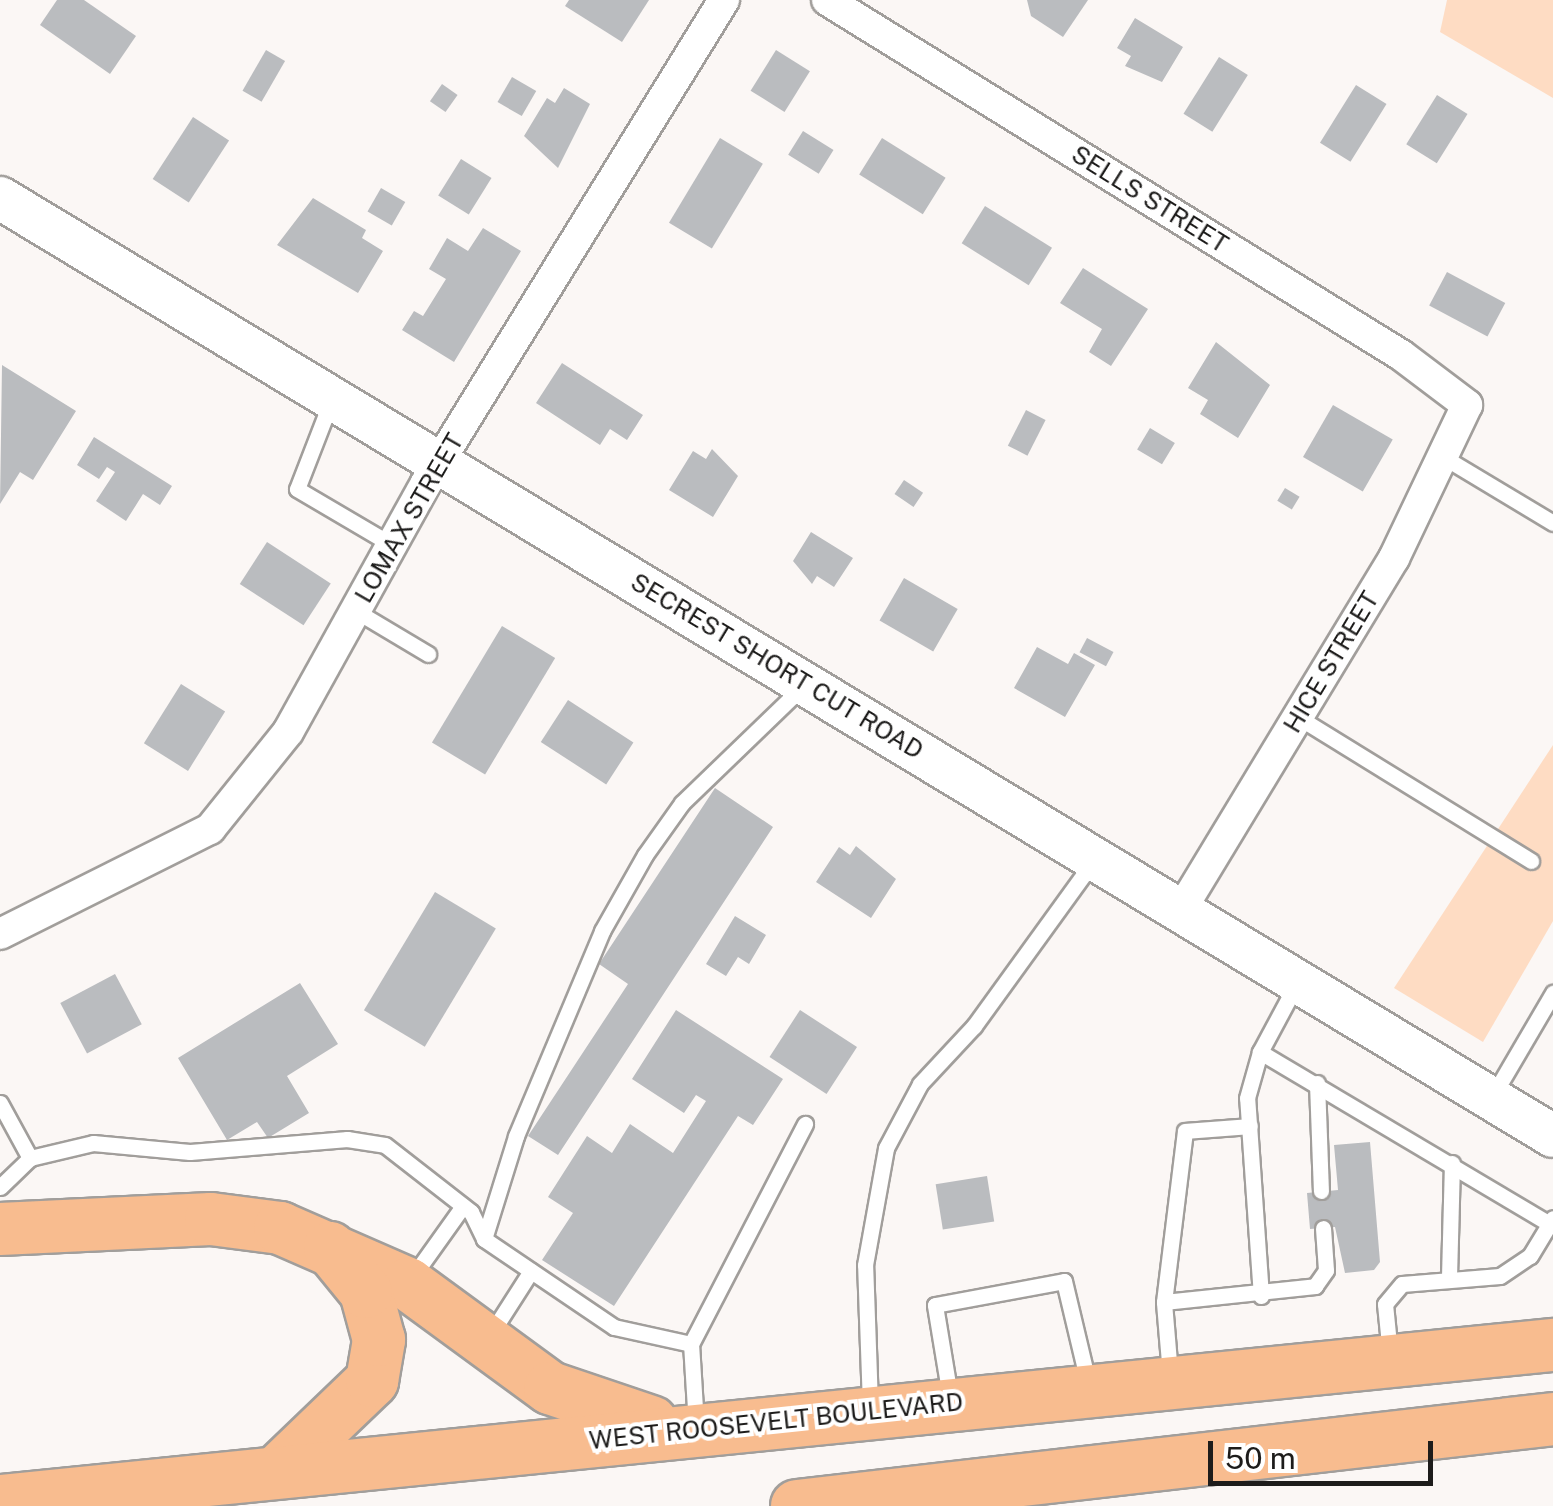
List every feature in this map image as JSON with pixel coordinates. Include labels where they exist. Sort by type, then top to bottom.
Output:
[{"type":"highway","points":[[0,1229],[211,1220],[326,1243],[387,1288],[438,1347],[477,1338],[550,1388],[598,1408],[692,1429]]},
{"type":"highway","points":[[278,1472],[372,1381],[387,1288]]},
{"type":"highway","name":"WEST ROOSEVELT BOULEVARD","points":[[0,1501],[1553,1345]]},
{"type":"highway","points":[[796,1506],[968,1496],[1553,1419]]},
{"type":"street","name":"LOMAX STREET","points":[[0,934],[210,830],[288,732],[440,460],[724,0]]},
{"type":"street","name":"SELLS STREET","points":[[827,0],[1401,355],[1468,405]]},
{"type":"street","name":"SECREST SHORT CUT ROAD","points":[[0,198],[440,460],[1553,1136]]},
{"type":"street","name":"HICE STREET","points":[[1180,912],[1298,717],[1445,458],[1468,405]]},
{"type":"lane","points":[[333,398],[297,489],[392,545]]},
{"type":"lane","points":[[1445,458],[1553,523]]},
{"type":"lane","points":[[356,611],[428,654]]},
{"type":"lane","points":[[484,1239],[516,1136],[602,930],[636,870],[682,803],[787,710],[805,683]]},
{"type":"lane","points":[[1298,717],[1531,861]]},
{"type":"lane","points":[[870,1412],[866,1265],[886,1148],[920,1084],[974,1026],[1094,860]]},
{"type":"lane","points":[[1261,1296],[1250,1126],[1260,1052],[1297,982]]},
{"type":"lane","points":[[1491,1099],[1553,992]]},
{"type":"lane","points":[[1260,1052],[1551,1221],[1530,1256],[1500,1276],[1449,1277],[1402,1284],[1385,1304],[1390,1361]]},
{"type":"lane","points":[[1317,1082],[1321,1191]]},
{"type":"lane","points":[[0,1103],[30,1158]]},
{"type":"lane","points":[[692,1429],[691,1344],[805,1124]]},
{"type":"lane","points":[[1170,1382],[1164,1302],[1185,1131],[1250,1126]]},
{"type":"lane","points":[[0,1188],[30,1158],[93,1143],[190,1152],[347,1139],[385,1145],[463,1206],[484,1239],[614,1327],[691,1344]]},
{"type":"lane","points":[[1449,1277],[1452,1163]]},
{"type":"lane","points":[[387,1288],[463,1206]]},
{"type":"lane","points":[[1164,1302],[1289,1294],[1315,1286],[1326,1270],[1324,1228]]},
{"type":"lane","points":[[477,1338],[531,1271]]},
{"type":"lane","points":[[951,1404],[935,1305],[1064,1281],[1090,1390]]},
{"type":"shaded area","points":[[1447,0],[1553,0],[1553,98],[1440,32]]},
{"type":"shaded area","points":[[1553,745],[1553,921],[1483,1042],[1394,988]]},
{"type":"building","points":[[57,0],[84,0],[136,36],[110,74],[40,25]]},
{"type":"building","points":[[569,0],[649,0],[622,42],[565,6]]},
{"type":"building","points":[[1027,0],[1088,0],[1063,37],[1031,16]]},
{"type":"building","points":[[1135,18],[1183,47],[1162,82],[1125,66],[1131,56],[1117,48]]},
{"type":"building","points":[[266,50],[285,61],[262,102],[242,91]]},
{"type":"building","points":[[776,50],[810,71],[784,112],[751,91]]},
{"type":"building","points":[[1219,57],[1248,75],[1212,132],[1183,114]]},
{"type":"building","points":[[512,77],[536,91],[522,116],[498,102]]},
{"type":"building","points":[[442,84],[458,95],[446,112],[430,101]]},
{"type":"building","points":[[1356,85],[1387,104],[1350,162],[1320,143]]},
{"type":"building","points":[[564,88],[590,104],[558,168],[524,136],[547,98],[555,103]]},
{"type":"building","points":[[1437,95],[1468,114],[1437,163],[1406,144]]},
{"type":"building","points":[[193,117],[229,140],[189,202],[153,179]]},
{"type":"building","points":[[803,131],[834,150],[819,174],[788,155]]},
{"type":"building","points":[[720,138],[763,164],[712,249],[669,223]]},
{"type":"building","points":[[882,138],[946,178],[923,214],[859,174]]},
{"type":"building","points":[[461,159],[492,178],[469,215],[438,195]]},
{"type":"building","points":[[381,188],[405,202],[392,225],[368,211]]},
{"type":"building","points":[[313,198],[366,230],[362,238],[383,251],[358,293],[277,245]]},
{"type":"building","points":[[985,206],[1052,248],[1029,285],[962,243]]},
{"type":"building","points":[[483,228],[521,251],[454,362],[402,330],[414,311],[423,316],[446,279],[429,269],[447,238],[468,251]]},
{"type":"building","points":[[1083,268],[1148,309],[1111,366],[1089,352],[1102,329],[1060,303]]},
{"type":"building","points":[[1447,272],[1505,303],[1487,337],[1429,306]]},
{"type":"building","points":[[1216,342],[1270,385],[1238,438],[1200,414],[1208,400],[1188,388]]},
{"type":"building","points":[[562,363],[643,415],[627,440],[610,429],[600,445],[536,403]]},
{"type":"building","points":[[2,365],[76,411],[33,480],[20,472],[0,504]]},
{"type":"building","points":[[1333,405],[1393,440],[1363,491],[1303,457]]},
{"type":"building","points":[[1026,410],[1046,420],[1027,456],[1008,446]]},
{"type":"building","points":[[1150,428],[1175,443],[1162,464],[1137,449]]},
{"type":"building","points":[[94,437],[172,486],[160,505],[143,494],[126,521],[96,501],[115,472],[107,467],[99,479],[77,465]]},
{"type":"building","points":[[712,449],[738,476],[713,517],[669,490],[693,451],[706,459]]},
{"type":"building","points":[[904,480],[923,493],[914,507],[894,494]]},
{"type":"building","points":[[1285,488],[1300,497],[1292,510],[1277,501]]},
{"type":"building","points":[[811,532],[853,558],[834,587],[817,576],[812,584],[793,561]]},
{"type":"building","points":[[267,542],[331,583],[304,625],[240,584]]},
{"type":"building","points":[[904,578],[958,609],[933,651],[880,620]]},
{"type":"building","points":[[502,626],[555,658],[485,775],[432,743]]},
{"type":"building","points":[[1087,638],[1113,652],[1106,666],[1079,652]]},
{"type":"building","points":[[1037,647],[1068,664],[1074,653],[1095,665],[1065,717],[1014,688]]},
{"type":"building","points":[[181,684],[225,712],[188,771],[144,743]]},
{"type":"building","points":[[568,700],[633,742],[606,784],[541,742]]},
{"type":"building","points":[[715,788],[773,827],[558,1155],[528,1136],[628,984],[599,964]]},
{"type":"building","points":[[856,846],[896,879],[871,918],[816,882],[839,847],[850,855]]},
{"type":"building","points":[[435,892],[496,929],[425,1047],[364,1010]]},
{"type":"building","points":[[735,916],[766,935],[749,964],[738,957],[726,976],[706,964]]},
{"type":"building","points":[[115,974],[142,1024],[87,1053],[60,1003]]},
{"type":"building","points":[[300,983],[338,1044],[287,1076],[309,1113],[268,1138],[257,1122],[227,1140],[178,1058]]},
{"type":"building","points":[[676,1010],[783,1079],[753,1125],[738,1116],[614,1306],[542,1260],[573,1213],[548,1197],[587,1136],[612,1153],[630,1124],[673,1153],[706,1101],[696,1095],[684,1113],[632,1079]]},
{"type":"building","points":[[800,1010],[857,1047],[827,1094],[770,1057]]},
{"type":"building","points":[[1370,1142],[1380,1262],[1374,1270],[1345,1273],[1335,1227],[1310,1229],[1307,1193],[1338,1190],[1334,1145]]},
{"type":"building","points":[[987,1176],[994,1221],[943,1230],[936,1184]]}]
